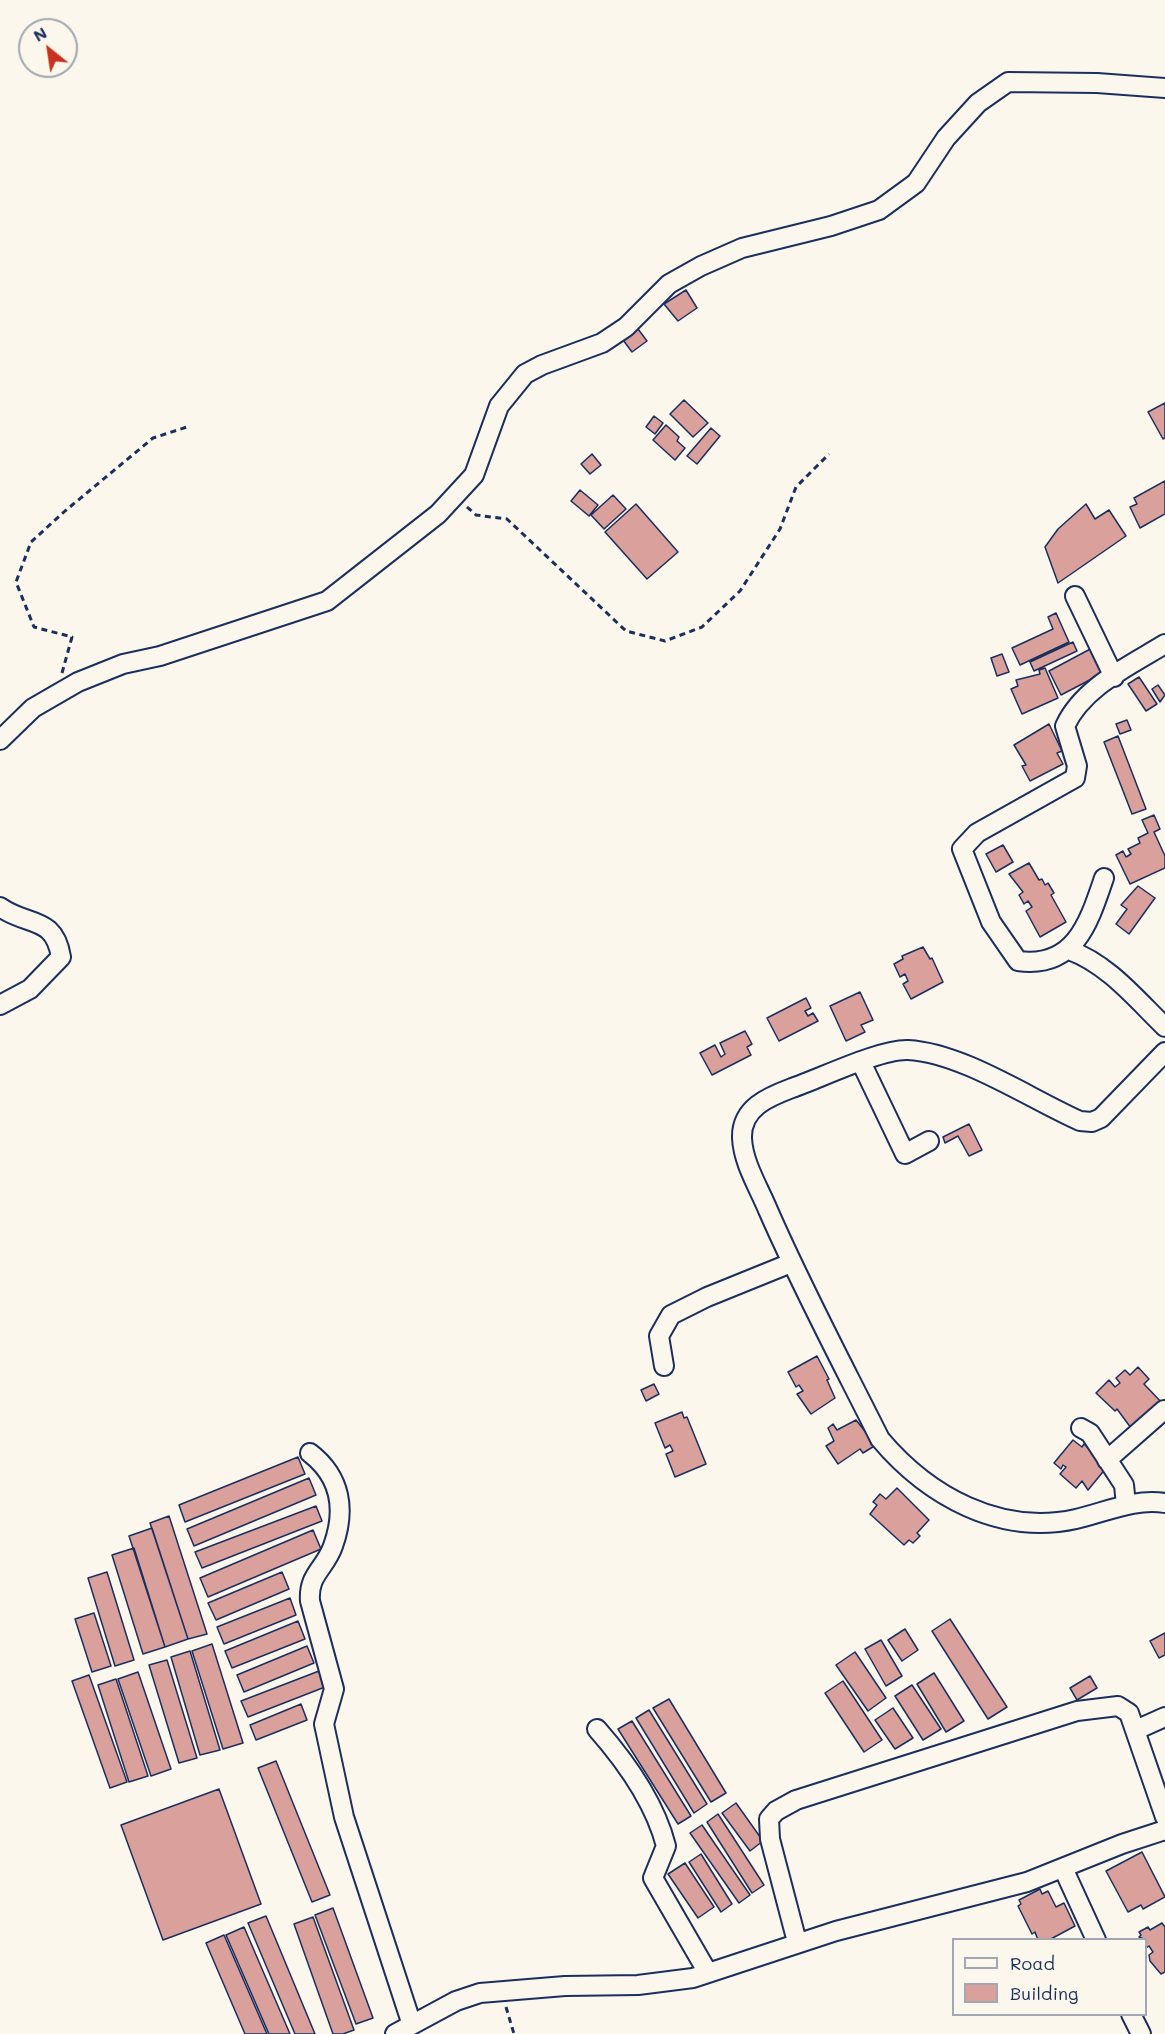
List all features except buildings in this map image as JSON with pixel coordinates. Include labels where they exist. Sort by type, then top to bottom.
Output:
[{"type":"street","points":[[0,740],[33,708],[55,695],[123,664],[160,656],[327,601],[438,514],[474,475],[499,406],[525,374],[542,365],[602,343],[626,327],[669,284],[701,266],[742,248],[831,226],[879,210],[916,183],[946,138],[978,103],[1008,82],[1097,82],[1165,88]]},
{"type":"street","points":[[1075,596],[1114,677]]},
{"type":"street","points":[[1165,644],[1088,694],[1072,711],[1065,726],[1077,766],[1075,777],[977,833],[962,849],[991,922],[1018,961],[1030,963],[1069,951],[1087,957],[1106,970],[1165,1026]]},
{"type":"street","points":[[1069,951],[1091,917],[1104,878]]},
{"type":"street","points":[[0,907],[21,918],[43,924],[54,934],[61,957],[30,989],[0,1005]]},
{"type":"street","points":[[1162,1061],[1101,1118],[1092,1122],[1080,1121],[1012,1085],[937,1055],[907,1050],[861,1062],[776,1094],[756,1106],[744,1119],[742,1139],[746,1160],[791,1263],[880,1439],[901,1463],[928,1485],[973,1510],[1025,1523],[1055,1524],[1126,1505],[1144,1502],[1165,1503]]},
{"type":"street","points":[[861,1062],[905,1154],[929,1141]]},
{"type":"street","points":[[664,1366],[659,1336],[671,1315],[707,1297],[791,1263]]},
{"type":"street","points":[[1107,1460],[1164,1410]]},
{"type":"street","points":[[1081,1428],[1090,1433],[1124,1485],[1126,1505]]},
{"type":"street","points":[[310,1454],[327,1466],[338,1491],[338,1520],[333,1546],[309,1586],[310,1601],[334,1689],[324,1724],[344,1817],[412,2025]]},
{"type":"street","points":[[797,1942],[770,1839],[769,1819],[776,1811],[796,1800],[1077,1711],[1118,1706],[1129,1713],[1165,1817]]},
{"type":"street","points":[[1136,1730],[1165,1717]]},
{"type":"street","points":[[597,1729],[620,1755],[657,1818],[666,1846],[652,1878],[708,1973]]},
{"type":"street","points":[[395,2034],[456,2001],[480,1993],[565,1986],[638,1985],[708,1973],[797,1942],[885,1917],[1002,1890],[1165,1830]]},
{"type":"street","points":[[1063,1868],[1095,1938]]},
{"type":"street","points":[[1132,2016],[1141,2034]]},
{"type":"path","points":[[55,695],[72,637],[34,627],[24,605],[16,582],[31,542],[153,438],[190,426]]},
{"type":"path","points":[[454,497],[476,514],[507,519],[626,631],[665,641],[702,627],[740,591],[780,529],[796,487],[829,454]]},
{"type":"path","points":[[501,1991],[514,2034]]}]
